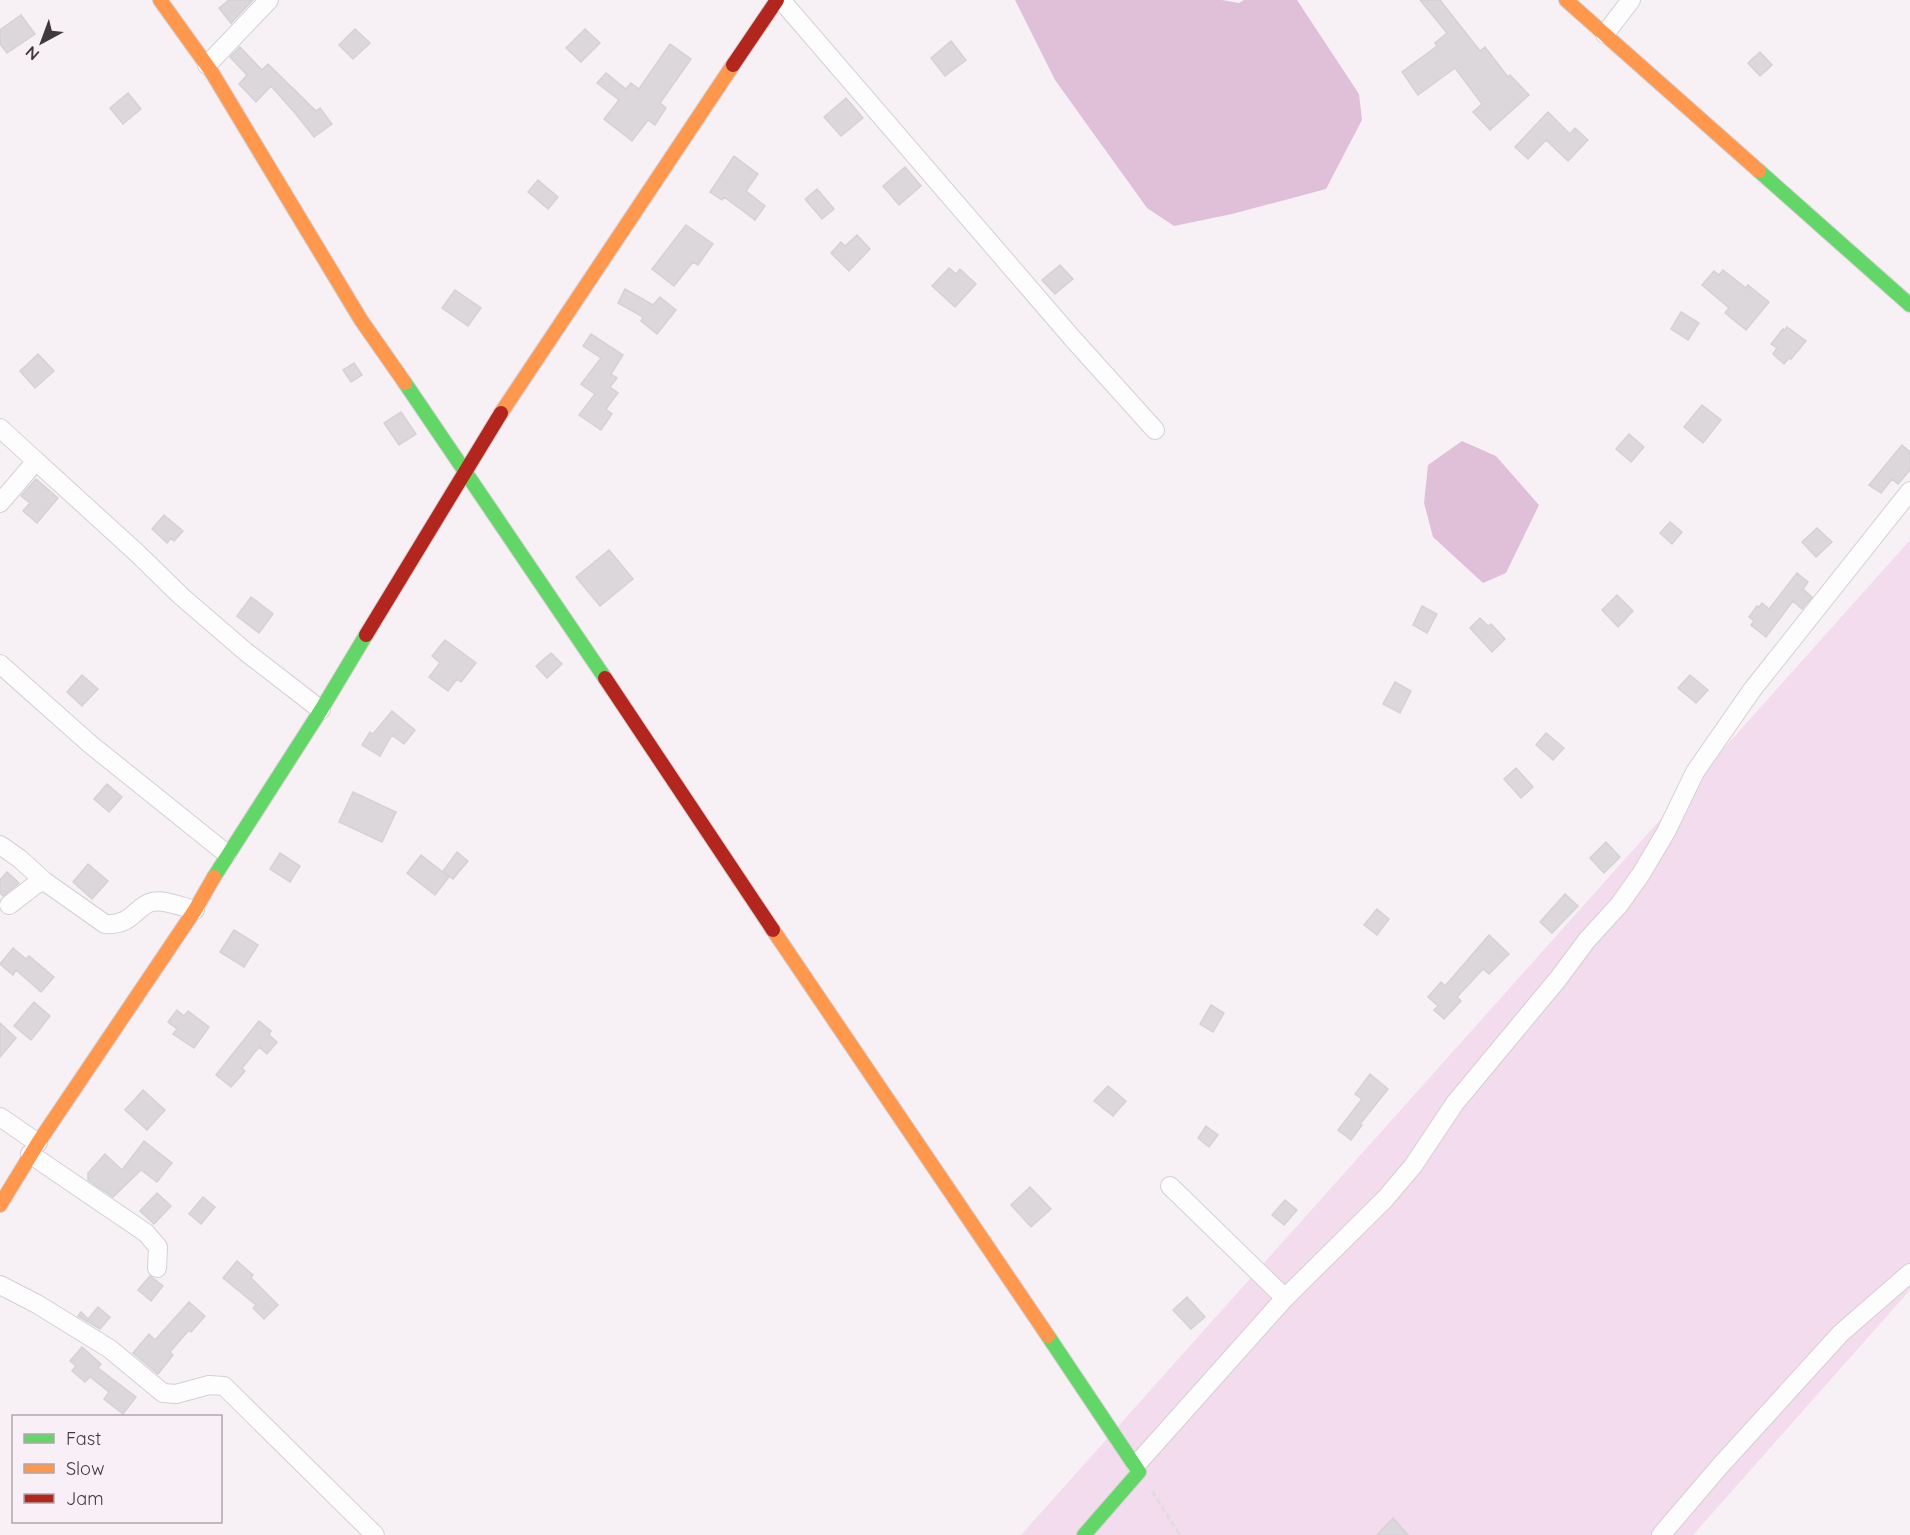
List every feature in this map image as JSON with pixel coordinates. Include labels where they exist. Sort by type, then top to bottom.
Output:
[{"type":"street","points":[[160,0],[207,65],[361,320],[466,471],[1137,1469]]},
{"type":"street","points":[[207,65],[268,0]]},
{"type":"street","points":[[0,1205],[34,1149],[195,910],[227,854],[321,710],[493,425],[779,0],[1073,339],[1155,430]]},
{"type":"street","points":[[1566,0],[1910,305]]},
{"type":"street","points":[[1605,34],[1631,0]]},
{"type":"street","points":[[0,428],[181,596],[246,652],[321,710]]},
{"type":"street","points":[[0,503],[36,461]]},
{"type":"street","points":[[1084,1535],[1137,1469],[1285,1298],[1385,1199],[1413,1166],[1455,1103],[1558,979],[1587,940],[1619,905],[1666,832],[1695,772],[1752,690],[1910,491]]},
{"type":"street","points":[[0,664],[90,744],[227,854]]},
{"type":"street","points":[[0,844],[44,881],[105,924],[114,925],[123,922],[133,917],[149,903],[160,902],[195,910]]},
{"type":"street","points":[[9,905],[44,881]]},
{"type":"street","points":[[0,1117],[34,1149],[146,1233],[158,1247],[158,1268]]},
{"type":"street","points":[[1170,1186],[1285,1298]]},
{"type":"street","points":[[1661,1535],[1720,1466],[1841,1333],[1910,1273]]},
{"type":"street","points":[[0,1285],[37,1304],[110,1349],[163,1393],[176,1394],[209,1385],[224,1386],[375,1535]]},
{"type":"path","points":[[1137,1469],[1180,1535]]},
{"type":"shaded area","points":[[1015,0],[1222,0],[1239,3],[1244,0],[1297,0],[1359,94],[1362,120],[1326,189],[1232,214],[1174,226],[1147,208],[1055,80]]},
{"type":"shaded area","points":[[1462,441],[1496,456],[1539,505],[1506,573],[1483,583],[1433,537],[1424,503],[1428,465]]},
{"type":"shaded area","points":[[1910,540],[1910,1290],[1693,1535],[1021,1535]]},
{"type":"building","points":[[229,0],[253,0],[231,23],[219,8]]},
{"type":"building","points":[[1420,0],[1440,0],[1480,51],[1485,47],[1508,77],[1510,75],[1529,95],[1490,130],[1473,112],[1482,104],[1455,68],[1418,95],[1402,72],[1437,46],[1435,43],[1447,33]]},
{"type":"building","points":[[21,15],[35,34],[7,53],[0,44],[0,30]]},
{"type":"building","points":[[355,29],[370,43],[353,59],[339,45]]},
{"type":"building","points":[[585,29],[600,43],[581,62],[566,48]]},
{"type":"building","points":[[951,41],[966,60],[945,76],[931,58]]},
{"type":"building","points":[[670,44],[691,59],[660,103],[666,108],[655,125],[648,120],[632,141],[604,119],[619,100],[597,83],[606,73],[626,89],[631,83],[639,89]]},
{"type":"building","points":[[240,47],[262,70],[268,64],[316,111],[320,108],[332,124],[314,137],[271,86],[256,102],[239,84],[247,75],[230,57]]},
{"type":"building","points":[[1760,52],[1772,65],[1760,76],[1748,63]]},
{"type":"building","points":[[128,93],[141,109],[123,124],[110,108]]},
{"type":"building","points":[[846,98],[863,118],[841,136],[824,117]]},
{"type":"building","points":[[1548,112],[1570,134],[1575,128],[1588,140],[1568,161],[1546,140],[1528,159],[1515,147]]},
{"type":"building","points":[[734,156],[758,174],[746,191],[765,206],[755,220],[724,197],[722,200],[710,192]]},
{"type":"building","points":[[905,167],[921,186],[899,205],[883,186]]},
{"type":"building","points":[[538,180],[558,197],[548,209],[528,192]]},
{"type":"building","points":[[817,189],[834,209],[822,219],[805,199]]},
{"type":"building","points":[[686,225],[713,244],[698,265],[693,262],[674,286],[652,269]]},
{"type":"building","points":[[857,235],[870,249],[849,271],[831,253],[841,242],[845,246]]},
{"type":"building","points":[[1060,265],[1073,279],[1055,294],[1042,280]]},
{"type":"building","points":[[949,268],[956,274],[960,269],[976,284],[955,307],[932,286]]},
{"type":"building","points":[[1723,270],[1746,288],[1748,285],[1769,302],[1746,330],[1725,313],[1729,308],[1702,285],[1714,271],[1719,275]]},
{"type":"building","points":[[625,289],[653,305],[660,297],[676,310],[657,334],[641,321],[643,317],[618,303]]},
{"type":"building","points":[[455,290],[481,308],[468,326],[442,308]]},
{"type":"building","points":[[1681,312],[1699,323],[1688,340],[1671,329]]},
{"type":"building","points":[[1787,327],[1806,341],[1784,364],[1773,354],[1777,348],[1771,344]]},
{"type":"building","points":[[591,334],[623,355],[611,374],[617,378],[610,387],[618,393],[606,409],[612,414],[601,430],[579,415],[595,394],[581,384],[601,358],[583,346]]},
{"type":"building","points":[[38,354],[54,371],[35,388],[20,371]]},
{"type":"building","points":[[354,363],[362,375],[351,382],[343,370]]},
{"type":"building","points":[[1702,405],[1721,420],[1703,443],[1684,427]]},
{"type":"building","points":[[401,412],[416,434],[399,445],[384,423]]},
{"type":"building","points":[[1629,434],[1644,447],[1631,462],[1616,449]]},
{"type":"building","points":[[1902,445],[1910,452],[1910,470],[1898,484],[1892,479],[1881,493],[1869,485]]},
{"type":"building","points":[[36,479],[58,498],[37,523],[23,511],[30,503],[21,496]]},
{"type":"building","points":[[164,515],[183,531],[174,541],[171,538],[167,543],[152,529]]},
{"type":"building","points":[[1670,522],[1682,532],[1672,544],[1660,533]]},
{"type":"building","points":[[1817,528],[1832,542],[1816,557],[1802,542]]},
{"type":"building","points":[[609,550],[633,579],[600,606],[576,577]]},
{"type":"building","points":[[1797,573],[1808,582],[1803,589],[1812,597],[1802,609],[1793,601],[1766,637],[1751,625],[1754,621],[1749,617],[1762,603],[1769,609]]},
{"type":"building","points":[[1617,595],[1633,611],[1618,627],[1602,610]]},
{"type":"building","points":[[251,597],[273,614],[259,633],[237,616]]},
{"type":"building","points":[[1422,606],[1437,614],[1427,633],[1413,625]]},
{"type":"building","points":[[1480,618],[1488,626],[1491,624],[1505,639],[1492,652],[1470,628]]},
{"type":"building","points":[[445,640],[476,663],[461,682],[457,679],[448,691],[429,677],[440,663],[432,656]]},
{"type":"building","points":[[551,653],[562,664],[547,678],[536,666]]},
{"type":"building","points":[[82,675],[98,689],[82,706],[67,692]]},
{"type":"building","points":[[1690,675],[1708,690],[1696,703],[1678,688]]},
{"type":"building","points":[[1395,682],[1411,691],[1400,713],[1383,704]]},
{"type":"building","points":[[392,711],[415,730],[404,744],[392,735],[380,756],[362,745],[370,732],[373,734]]},
{"type":"building","points":[[1546,733],[1564,748],[1553,760],[1536,745]]},
{"type":"building","points":[[1516,768],[1533,787],[1521,798],[1504,779]]},
{"type":"building","points":[[107,784],[122,797],[109,812],[94,799]]},
{"type":"building","points":[[353,792],[396,812],[382,842],[339,822]]},
{"type":"building","points":[[1606,842],[1620,857],[1604,873],[1590,858]]},
{"type":"building","points":[[457,852],[468,861],[453,879],[443,871]]},
{"type":"building","points":[[280,853],[300,866],[290,882],[270,869]]},
{"type":"building","points":[[421,855],[449,877],[435,895],[407,873]]},
{"type":"building","points":[[88,864],[108,881],[92,899],[73,882]]},
{"type":"building","points":[[7,872],[19,883],[3,896],[0,893],[0,880]]},
{"type":"building","points":[[1565,894],[1578,906],[1552,933],[1540,922]]},
{"type":"building","points":[[1377,909],[1389,919],[1377,935],[1364,925]]},
{"type":"building","points":[[234,930],[258,945],[244,967],[220,952]]},
{"type":"building","points":[[1489,935],[1509,954],[1489,974],[1483,969],[1457,997],[1461,1001],[1444,1019],[1434,1010],[1438,1006],[1428,997],[1441,982],[1445,986]]},
{"type":"building","points":[[13,948],[26,959],[29,956],[54,977],[41,992],[16,970],[13,975],[0,964]]},
{"type":"building","points":[[34,1002],[50,1016],[31,1040],[14,1026]]},
{"type":"building","points":[[1211,1005],[1224,1013],[1213,1032],[1200,1024]]},
{"type":"building","points":[[177,1010],[184,1016],[188,1011],[209,1027],[194,1048],[173,1034],[177,1029],[168,1022]]},
{"type":"building","points":[[259,1021],[271,1031],[269,1035],[277,1042],[267,1054],[259,1047],[242,1068],[245,1071],[231,1087],[216,1075]]},
{"type":"building","points":[[0,1023],[16,1038],[0,1057]]},
{"type":"building","points":[[1370,1074],[1388,1089],[1360,1124],[1362,1125],[1351,1140],[1338,1130],[1362,1099],[1355,1094]]},
{"type":"building","points":[[1108,1086],[1126,1101],[1113,1116],[1094,1101]]},
{"type":"building","points":[[143,1090],[165,1110],[147,1130],[125,1110]]},
{"type":"building","points":[[1206,1126],[1218,1135],[1209,1147],[1198,1138]]},
{"type":"building","points":[[144,1141],[172,1163],[157,1182],[141,1170],[113,1197],[88,1180],[88,1173],[105,1154],[122,1170]]},
{"type":"building","points":[[1030,1187],[1051,1209],[1031,1227],[1011,1205]]},
{"type":"building","points":[[157,1193],[171,1206],[154,1224],[140,1211]]},
{"type":"building","points":[[203,1197],[215,1207],[201,1224],[189,1214]]},
{"type":"building","points":[[1285,1200],[1297,1210],[1284,1225],[1272,1215]]},
{"type":"building","points":[[237,1261],[253,1275],[251,1278],[278,1305],[264,1319],[253,1308],[256,1305],[223,1278]]},
{"type":"building","points":[[150,1276],[163,1286],[151,1301],[138,1290]]},
{"type":"building","points":[[1187,1297],[1205,1317],[1191,1329],[1173,1310]]},
{"type":"building","points":[[189,1302],[205,1316],[170,1352],[173,1355],[158,1374],[133,1353],[149,1334],[155,1340]]},
{"type":"building","points":[[98,1307],[110,1317],[100,1329],[78,1316],[81,1312],[88,1319]]},
{"type":"building","points":[[82,1347],[101,1364],[98,1368],[136,1397],[123,1414],[104,1399],[109,1392],[90,1377],[85,1382],[72,1371],[76,1366],[70,1361]]},
{"type":"building","points":[[1393,1518],[1408,1535],[1377,1535]]},
{"type":"traffic: fast","points":[[1759,171],[1910,305]]},
{"type":"traffic: fast","points":[[405,383],[605,678]]},
{"type":"traffic: fast","points":[[214,877],[366,635]]},
{"type":"traffic: fast","points":[[1048,1336],[1139,1472],[1084,1535]]},
{"type":"traffic: slow","points":[[160,0],[211,71],[361,320],[405,383]]},
{"type":"traffic: slow","points":[[1566,0],[1759,171]]},
{"type":"traffic: slow","points":[[501,413],[733,65]]},
{"type":"traffic: slow","points":[[0,1205],[38,1143],[195,910],[214,877]]},
{"type":"traffic: slow","points":[[773,930],[1048,1336]]},
{"type":"traffic: jam","points":[[733,65],[777,0]]},
{"type":"traffic: jam","points":[[366,635],[501,413]]},
{"type":"traffic: jam","points":[[605,678],[773,930]]}]
